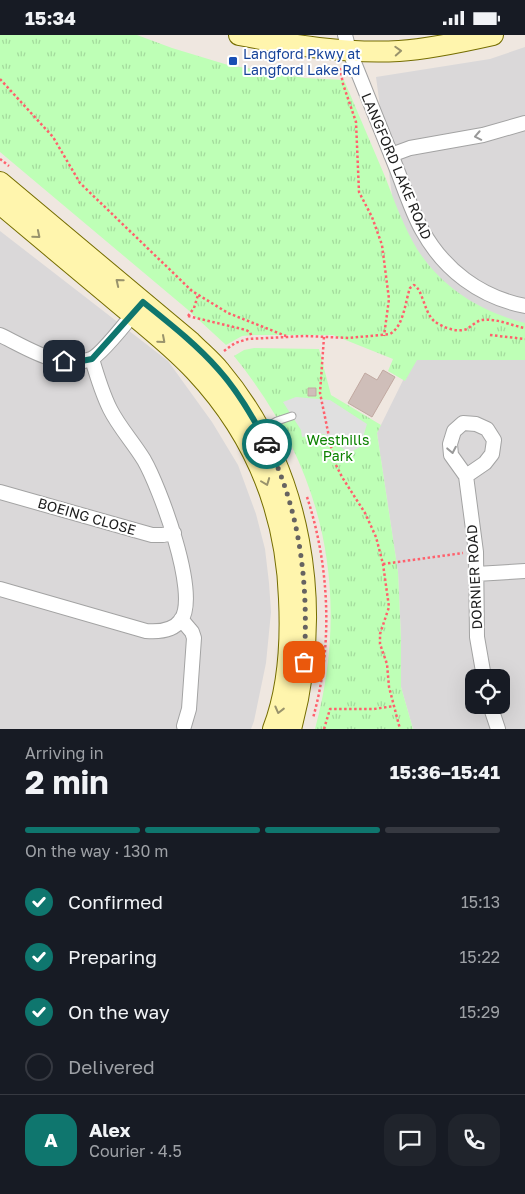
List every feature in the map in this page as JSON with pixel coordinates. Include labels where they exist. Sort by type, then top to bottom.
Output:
[{"type":"main road","points":[[240,35],[344,51],[399,51],[452,44],[493,35]]},
{"type":"main road","points":[[0,182],[137,308],[253,434],[283,481],[293,513],[300,548],[305,585],[307,625],[298,704],[291,729]]},
{"type":"main road","points":[[0,204],[137,308]]},
{"type":"main road","points":[[253,434],[252,449],[268,484],[280,525],[288,569],[290,613],[288,653],[282,696],[273,729]]},
{"type":"street","name":"LANGFORD LAKE ROAD","points":[[344,51],[391,155],[421,228],[440,257],[452,270],[488,295],[510,303],[525,305]]},
{"type":"street","points":[[391,155],[410,149],[483,135],[525,123]]},
{"type":"street","points":[[0,335],[53,359],[76,362],[92,359],[137,308]]},
{"type":"street","points":[[0,589],[146,631],[163,631],[176,625],[181,619],[185,605],[185,591],[174,533],[165,507],[143,459],[110,411],[92,359]]},
{"type":"street","name":"DORNIER ROAD","points":[[466,476],[476,552],[477,637],[483,669]]},
{"type":"street","name":"BOEING CLOSE","points":[[0,492],[152,535],[174,533]]},
{"type":"street","points":[[476,574],[525,571]]},
{"type":"street","points":[[181,619],[192,632],[194,639],[189,709],[184,726]]},
{"type":"street","points":[[493,714],[498,729]]},
{"type":"lane","points":[[253,434],[277,421],[292,416]]},
{"type":"path","points":[[344,51],[343,84],[356,122],[359,191],[372,217],[382,245],[389,299],[384,336]]},
{"type":"path","points":[[0,79],[53,137],[80,183],[198,295],[228,313],[288,337]]},
{"type":"path","points":[[225,351],[235,343],[252,339],[288,337],[349,338],[384,336],[393,333],[399,325],[410,288],[414,285],[417,287],[425,308],[432,319],[447,328],[462,330],[478,321],[485,320],[525,328]]},
{"type":"path","points":[[198,295],[194,308],[188,316],[246,330],[250,332],[252,339]]},
{"type":"path","points":[[490,335],[525,339]]},
{"type":"path","points":[[324,337],[320,393],[334,461],[365,513],[376,537],[383,564],[389,607],[380,634],[380,644],[387,664],[389,687],[400,729]]},
{"type":"path","points":[[383,564],[469,552]]},
{"type":"path","points":[[324,729],[330,709],[374,709],[394,706]]},
{"type":"shaded area","points":[[525,47],[525,729],[413,729],[401,687],[398,572],[377,433],[414,358],[376,77],[490,59]]},
{"type":"shaded area","points":[[0,231],[168,361],[212,422],[238,465],[256,514],[265,549],[271,612],[266,663],[251,729],[0,729]]},
{"type":"shaded area","points":[[296,397],[330,400],[367,424],[360,447],[351,452],[346,451],[324,434],[302,437],[301,430],[283,402]]},
{"type":"green space","points":[[0,35],[137,35],[228,65],[305,78],[344,80],[400,215],[417,249],[438,275],[464,297],[493,312],[525,323],[525,360],[417,360],[405,381],[388,371],[393,359],[333,335],[242,336],[226,345],[187,309],[0,152]]},
{"type":"green space","name":"Westhills Park","points":[[254,348],[319,349],[331,395],[381,425],[377,433],[398,572],[401,687],[413,729],[315,729],[326,678],[330,628],[329,579],[322,532],[308,486],[289,441],[265,398],[234,356],[244,350]]},
{"type":"building","points":[[383,370],[395,377],[372,417],[348,403],[365,373],[377,380]]},
{"type":"building","points":[[308,388],[316,388],[316,396],[308,396]]},
{"type":"way so far","points":[[267,444],[283,481],[293,513],[300,548],[305,585],[307,625],[304,662]]},
{"type":"place","name":"Langford Pkwy at Langford Lake Rd","points":[[233,61]]},
{"type":"route","points":[[64,361],[76,362],[92,359],[143,302],[191,342],[220,371],[240,396],[267,444]]}]
